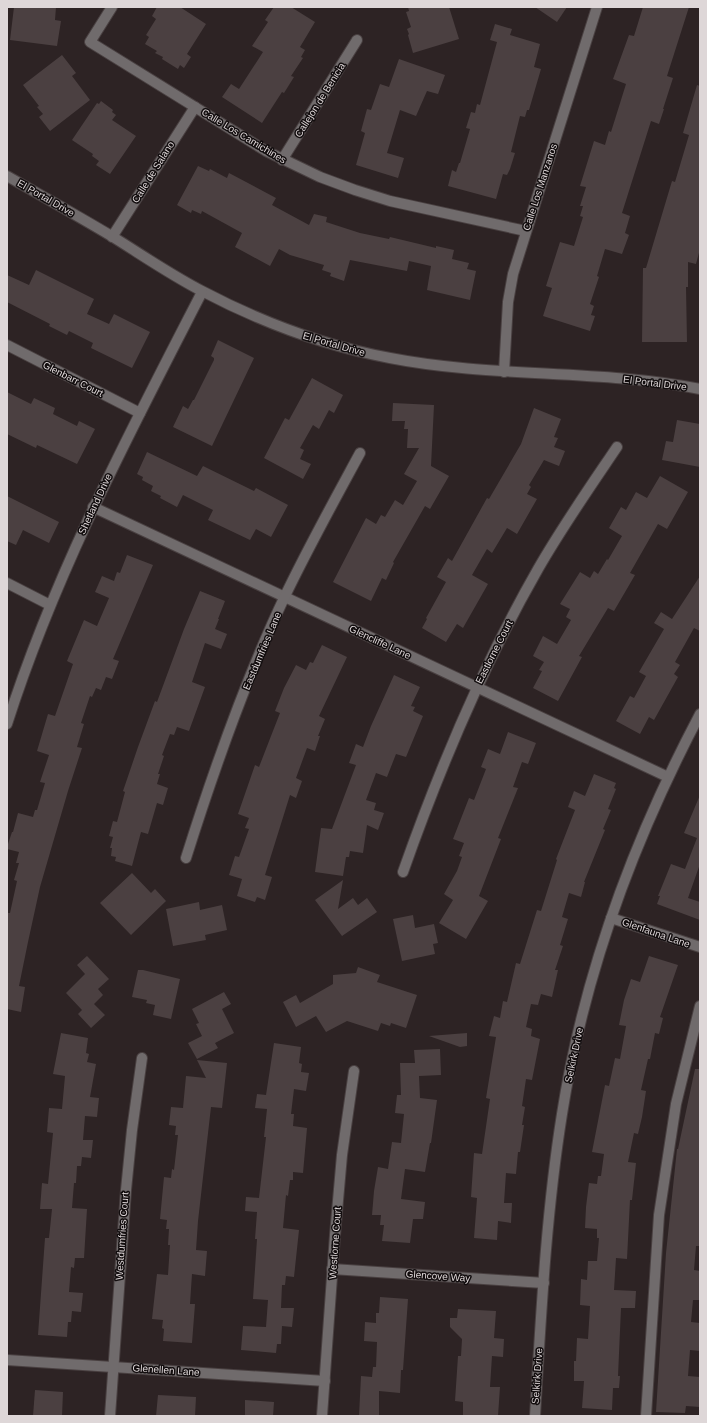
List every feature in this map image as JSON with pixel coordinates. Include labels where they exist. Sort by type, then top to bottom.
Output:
[{"type":"street","name":"Calle Los Camichines","points":[[112,7],[90,42],[282,160],[354,190],[390,201],[526,231]]},
{"type":"street","name":"Calle Los Manzanos","points":[[504,372],[508,302],[513,274],[597,7]]},
{"type":"street","name":"Callejon de Benicia","points":[[282,160],[358,40]]},
{"type":"street","name":"Calle de Salano","points":[[112,237],[195,107]]},
{"type":"street","name":"El Portal Drive","points":[[7,176],[112,237],[202,292],[251,315],[343,348],[436,366],[504,372],[633,379],[700,389]]},
{"type":"street","name":"Shetland Drive","points":[[7,724],[14,701],[50,605],[93,507],[202,292]]},
{"type":"street","name":"Glenbarr Court","points":[[7,345],[140,413]]},
{"type":"street","name":"Eastlorne Court","points":[[403,872],[443,764],[476,687],[500,639],[538,569],[566,523],[617,447]]},
{"type":"street","name":"Eastdumfries Lane","points":[[186,858],[226,738],[260,653],[311,543],[360,453]]},
{"type":"street","name":"Glencliffe Lane","points":[[93,507],[668,777]]},
{"type":"street","points":[[7,583],[50,605]]},
{"type":"street","name":"Selkirk Drive","points":[[535,1416],[552,1180],[562,1112],[576,1044],[593,977],[612,918],[644,832],[668,777],[700,714]]},
{"type":"street","name":"Glenfauna Lane","points":[[612,918],[700,948]]},
{"type":"street","points":[[646,1416],[659,1215],[676,1104],[700,1006]]},
{"type":"street","name":"Westdumfries Court","points":[[110,1416],[126,1190],[132,1130],[142,1058]]},
{"type":"street","name":"Westlorne Court","points":[[322,1416],[332,1269],[342,1155],[354,1071]]},
{"type":"street","name":"Glencove Way","points":[[332,1269],[544,1283]]},
{"type":"street","name":"Glenellen Lane","points":[[7,1360],[325,1381]]},
{"type":"building","points":[[14,7],[56,7],[55,20],[61,21],[57,46],[10,40]]},
{"type":"building","points":[[157,7],[180,7],[206,24],[187,54],[191,57],[184,68],[180,65],[178,69],[162,59],[163,57],[155,53],[157,51],[145,44],[149,37],[146,35],[156,19],[152,16]]},
{"type":"building","points":[[274,7],[291,7],[315,22],[300,47],[305,50],[301,57],[303,58],[291,76],[294,77],[284,93],[282,92],[262,123],[222,97],[231,84],[239,89],[263,52],[252,46],[268,22],[265,20]]},
{"type":"building","points":[[408,7],[449,7],[459,39],[413,53],[407,29],[411,27],[406,12],[409,11]]},
{"type":"building","points":[[535,7],[567,7],[557,22]]},
{"type":"building","points":[[643,7],[689,7],[667,76],[673,78],[664,109],[659,124],[651,121],[622,213],[630,216],[625,233],[629,235],[622,254],[605,249],[597,276],[599,277],[590,304],[594,306],[591,315],[595,316],[590,331],[543,316],[552,288],[546,286],[560,242],[574,246],[583,217],[580,216],[583,206],[580,206],[586,187],[580,186],[594,141],[605,145],[609,131],[611,132],[626,84],[613,79],[629,35],[634,36]]},
{"type":"building","points":[[495,24],[512,29],[510,35],[540,44],[534,67],[541,69],[529,110],[527,110],[525,117],[520,116],[511,152],[515,153],[507,175],[503,174],[496,199],[448,186],[452,170],[456,172],[460,163],[470,129],[466,128],[471,112],[475,113],[477,104],[480,105],[497,42],[490,40]]},
{"type":"building","points":[[62,55],[76,73],[72,76],[90,100],[50,131],[39,117],[43,114],[37,107],[39,106],[23,85]]},
{"type":"building","points":[[399,59],[445,75],[438,94],[427,91],[416,116],[400,110],[387,153],[404,158],[398,178],[356,165],[365,133],[361,131],[367,109],[371,110],[380,84],[389,87]]},
{"type":"building","points":[[697,85],[700,86],[700,249],[696,264],[688,262],[688,287],[686,287],[687,342],[642,342],[643,268],[646,268],[672,181],[675,182],[689,135],[683,133]]},
{"type":"building","points":[[101,101],[113,110],[112,112],[116,115],[112,120],[136,136],[110,174],[96,165],[99,161],[92,156],[93,154],[72,140],[97,103],[99,104]]},
{"type":"building","points":[[198,166],[209,171],[210,169],[227,178],[229,173],[276,198],[272,205],[309,225],[314,214],[327,217],[326,222],[360,233],[389,239],[390,237],[436,248],[436,246],[454,250],[452,259],[469,263],[467,269],[476,271],[470,300],[427,290],[431,266],[409,261],[407,271],[350,260],[344,281],[330,276],[331,273],[322,270],[324,265],[290,255],[279,249],[270,266],[235,247],[242,233],[202,211],[201,214],[192,210],[191,213],[177,205]]},
{"type":"building","points":[[36,270],[94,299],[87,314],[109,324],[114,314],[150,332],[132,368],[91,348],[93,343],[69,331],[67,335],[49,326],[50,324],[7,302],[7,275],[29,285]]},
{"type":"building","points":[[218,340],[254,358],[212,446],[173,427],[183,406],[188,409],[194,400],[214,360],[211,356]]},
{"type":"building","points":[[312,378],[343,395],[334,413],[329,410],[319,429],[313,425],[300,448],[304,450],[300,459],[311,464],[303,479],[264,458],[285,418],[289,420]]},
{"type":"building","points":[[7,392],[31,404],[34,398],[55,408],[53,414],[77,426],[79,421],[95,429],[77,464],[37,445],[36,448],[7,434]]},
{"type":"building","points":[[393,403],[434,405],[431,466],[449,476],[430,509],[425,506],[393,562],[394,563],[386,580],[382,578],[371,601],[333,582],[366,518],[376,524],[381,515],[385,517],[395,500],[403,505],[417,481],[404,474],[419,448],[407,448],[408,429],[404,429],[405,421],[392,421]]},
{"type":"building","points":[[534,408],[561,419],[554,437],[558,438],[554,447],[565,451],[559,466],[544,460],[529,485],[531,487],[527,494],[537,499],[517,534],[507,528],[492,553],[487,549],[472,575],[488,584],[463,628],[457,624],[446,642],[422,628],[446,582],[437,577],[448,558],[452,561],[487,498],[489,499],[521,444]]},
{"type":"building","points":[[677,420],[700,424],[700,467],[662,460],[666,441],[673,442]]},
{"type":"building","points":[[147,452],[197,476],[203,466],[254,491],[256,488],[288,505],[271,537],[256,529],[250,540],[208,520],[213,510],[183,495],[177,507],[160,498],[161,496],[151,491],[153,486],[142,480],[143,477],[137,474]]},
{"type":"building","points":[[660,476],[688,492],[667,529],[658,524],[630,573],[635,575],[614,611],[608,608],[579,656],[582,657],[558,701],[533,688],[542,671],[539,670],[544,662],[533,656],[543,636],[557,644],[571,620],[566,617],[570,609],[560,604],[580,572],[590,578],[594,571],[598,574],[607,559],[608,560],[622,536],[609,528],[621,507],[626,510],[636,492],[647,498]]},
{"type":"building","points":[[7,496],[59,522],[49,543],[23,530],[16,545],[7,541]]},
{"type":"building","points":[[127,555],[153,565],[113,659],[119,661],[112,679],[106,677],[101,690],[96,688],[92,697],[90,696],[81,723],[84,724],[77,747],[82,748],[40,887],[28,942],[19,986],[25,987],[21,1012],[7,1009],[7,913],[10,913],[17,881],[14,880],[19,863],[16,863],[19,852],[7,849],[7,847],[18,813],[33,817],[35,810],[37,810],[45,783],[40,782],[49,755],[37,751],[48,714],[55,716],[73,664],[67,661],[84,620],[97,626],[109,598],[95,592],[102,576],[114,581],[117,572],[120,573]]},
{"type":"building","points":[[700,576],[700,631],[694,628],[675,662],[680,665],[674,674],[678,677],[654,720],[649,717],[640,734],[616,721],[630,696],[634,698],[646,676],[639,672],[664,629],[654,623],[661,612],[672,619]]},
{"type":"building","points":[[200,591],[225,601],[215,629],[227,634],[221,649],[205,643],[192,682],[205,687],[189,731],[177,727],[174,735],[170,734],[162,755],[164,756],[158,774],[160,774],[157,784],[168,788],[163,805],[157,803],[148,834],[141,832],[132,866],[115,861],[116,857],[111,856],[112,848],[110,848],[113,837],[109,836],[113,821],[117,822],[125,792],[123,791],[155,701],[157,702]]},
{"type":"building","points":[[322,645],[347,657],[319,716],[325,719],[318,736],[320,736],[315,751],[307,748],[296,778],[302,781],[296,798],[290,795],[265,875],[272,877],[265,900],[257,897],[255,902],[237,896],[242,879],[229,875],[235,856],[239,857],[249,829],[245,828],[249,818],[238,814],[255,765],[259,767],[280,713],[275,711],[284,688],[296,665],[306,670],[310,662],[313,663]]},
{"type":"building","points":[[394,675],[420,687],[411,706],[415,707],[413,711],[423,716],[406,757],[396,754],[387,777],[376,773],[366,800],[376,803],[374,810],[384,813],[378,830],[367,825],[363,853],[350,851],[349,857],[346,857],[343,876],[315,872],[321,828],[332,829],[356,765],[349,763],[356,744],[363,747]]},
{"type":"building","points":[[508,732],[536,743],[528,764],[522,762],[513,787],[518,788],[498,838],[501,839],[479,896],[488,901],[466,939],[439,923],[453,900],[444,894],[457,871],[462,857],[459,856],[464,843],[453,839],[469,798],[474,800],[486,769],[481,767],[488,749],[500,754]]},
{"type":"building","points":[[594,774],[616,783],[614,788],[616,789],[608,809],[611,810],[603,829],[605,830],[584,882],[581,897],[569,893],[562,917],[568,919],[560,945],[563,946],[555,970],[558,970],[552,997],[541,994],[538,1005],[531,1004],[526,1027],[532,1029],[531,1036],[540,1039],[532,1080],[526,1079],[522,1106],[525,1107],[522,1125],[524,1125],[520,1152],[518,1152],[516,1174],[506,1173],[504,1203],[512,1203],[511,1223],[498,1221],[497,1240],[474,1238],[477,1198],[471,1197],[474,1153],[482,1154],[490,1099],[486,1098],[496,1037],[489,1036],[494,1016],[500,1018],[503,1001],[507,1002],[516,963],[520,964],[537,910],[541,911],[557,860],[556,859],[575,810],[568,807],[574,791],[585,796]]},
{"type":"building","points":[[700,795],[700,864],[688,898],[700,902],[700,920],[657,904],[660,896],[658,896],[671,864],[685,869],[697,838],[684,833]]},
{"type":"building","points":[[132,873],[151,893],[155,889],[166,901],[131,935],[100,903]]},
{"type":"building","points":[[343,880],[338,909],[353,898],[358,905],[367,898],[377,912],[342,936],[315,900]]},
{"type":"building","points":[[199,902],[200,910],[222,905],[227,930],[205,935],[206,940],[173,946],[166,909]]},
{"type":"building","points":[[413,915],[415,928],[434,924],[438,943],[433,944],[435,954],[402,961],[393,919]]},
{"type":"building","points":[[87,956],[109,979],[98,989],[103,995],[94,1004],[105,1015],[91,1028],[78,1014],[82,1010],[66,993],[85,974],[77,965]]},
{"type":"building","points":[[649,956],[678,965],[660,1017],[663,1018],[659,1034],[655,1033],[650,1059],[648,1059],[641,1090],[646,1091],[642,1117],[638,1134],[634,1133],[628,1162],[636,1163],[632,1200],[630,1200],[627,1259],[616,1258],[614,1290],[636,1291],[635,1308],[621,1308],[618,1376],[620,1376],[619,1388],[613,1388],[612,1410],[582,1408],[584,1381],[574,1381],[574,1361],[576,1361],[577,1338],[588,1339],[590,1306],[580,1305],[581,1279],[587,1280],[588,1261],[597,1261],[599,1238],[597,1238],[597,1229],[585,1228],[586,1207],[589,1183],[597,1184],[598,1176],[601,1176],[604,1154],[592,1152],[605,1085],[609,1086],[615,1058],[620,1059],[626,1026],[619,1025],[624,1000],[631,979],[640,982]]},
{"type":"building","points":[[358,967],[380,975],[377,982],[417,995],[406,1028],[391,1023],[390,1026],[381,1023],[378,1031],[347,1021],[326,1032],[316,1016],[296,1027],[283,1002],[296,995],[300,1003],[333,984],[333,975],[356,973]]},
{"type":"building","points":[[138,970],[180,979],[171,1019],[153,1015],[155,1005],[146,1003],[147,1000],[132,997]]},
{"type":"building","points":[[224,992],[231,1004],[222,1009],[234,1033],[215,1043],[218,1048],[197,1059],[188,1043],[202,1036],[196,1024],[199,1023],[192,1009]]},
{"type":"building","points":[[61,1033],[88,1038],[86,1053],[89,1054],[87,1062],[96,1064],[90,1097],[99,1098],[97,1117],[85,1116],[83,1140],[93,1140],[91,1158],[82,1157],[81,1166],[77,1166],[76,1183],[74,1183],[72,1208],[87,1209],[84,1258],[75,1258],[74,1268],[71,1267],[69,1292],[83,1293],[81,1312],[72,1311],[71,1322],[68,1322],[67,1337],[38,1335],[45,1238],[49,1238],[52,1209],[40,1209],[42,1183],[48,1184],[53,1133],[47,1132],[49,1108],[62,1109],[65,1076],[53,1074]]},
{"type":"building","points":[[467,1033],[467,1046],[460,1047],[429,1036]]},
{"type":"building","points":[[274,1043],[301,1047],[299,1063],[302,1064],[301,1072],[309,1073],[306,1091],[294,1089],[291,1114],[294,1114],[293,1126],[307,1128],[303,1173],[293,1172],[293,1180],[290,1180],[288,1196],[286,1195],[283,1228],[299,1230],[294,1277],[286,1276],[285,1285],[282,1285],[281,1308],[294,1308],[292,1327],[282,1326],[281,1344],[277,1344],[276,1353],[241,1350],[243,1326],[266,1327],[268,1300],[253,1299],[257,1239],[255,1239],[257,1212],[245,1211],[246,1197],[259,1198],[266,1137],[264,1137],[267,1109],[255,1108],[257,1094],[266,1095]]},
{"type":"building","points":[[440,1049],[441,1075],[419,1076],[420,1098],[437,1100],[425,1172],[405,1169],[401,1199],[425,1202],[423,1219],[413,1219],[410,1243],[382,1241],[384,1225],[380,1225],[381,1215],[372,1215],[374,1191],[378,1167],[388,1169],[392,1142],[401,1143],[404,1114],[395,1113],[397,1095],[401,1095],[400,1063],[415,1063],[414,1050]]},
{"type":"building","points":[[197,1060],[227,1063],[222,1108],[211,1107],[198,1221],[196,1250],[207,1251],[205,1276],[192,1274],[190,1304],[195,1304],[192,1343],[163,1341],[163,1320],[152,1319],[157,1274],[168,1275],[170,1245],[168,1245],[169,1229],[166,1229],[167,1220],[160,1219],[164,1177],[171,1178],[172,1169],[174,1170],[178,1135],[175,1135],[176,1126],[169,1125],[171,1107],[183,1108],[186,1076],[206,1078]]},
{"type":"building","points":[[695,1069],[700,1069],[700,1246],[696,1246],[694,1270],[700,1271],[700,1300],[693,1300],[691,1322],[700,1323],[700,1351],[690,1350],[688,1376],[700,1377],[700,1407],[686,1406],[685,1413],[656,1412],[666,1253],[677,1149]]},
{"type":"building","points":[[380,1297],[408,1299],[400,1393],[379,1391],[379,1416],[359,1416],[361,1376],[372,1377],[373,1367],[376,1367],[377,1342],[364,1341],[365,1322],[376,1323],[376,1313],[379,1313]]},
{"type":"building","points":[[458,1309],[496,1311],[494,1338],[504,1339],[503,1357],[492,1356],[490,1387],[500,1387],[498,1416],[463,1416],[463,1402],[455,1401],[458,1356],[461,1356],[462,1339],[450,1327],[450,1318],[457,1318]]},
{"type":"building","points":[[35,1390],[63,1392],[62,1416],[33,1416]]},
{"type":"building","points":[[158,1395],[196,1397],[195,1416],[156,1416]]},
{"type":"building","points":[[245,1400],[274,1402],[273,1416],[245,1416]]}]
